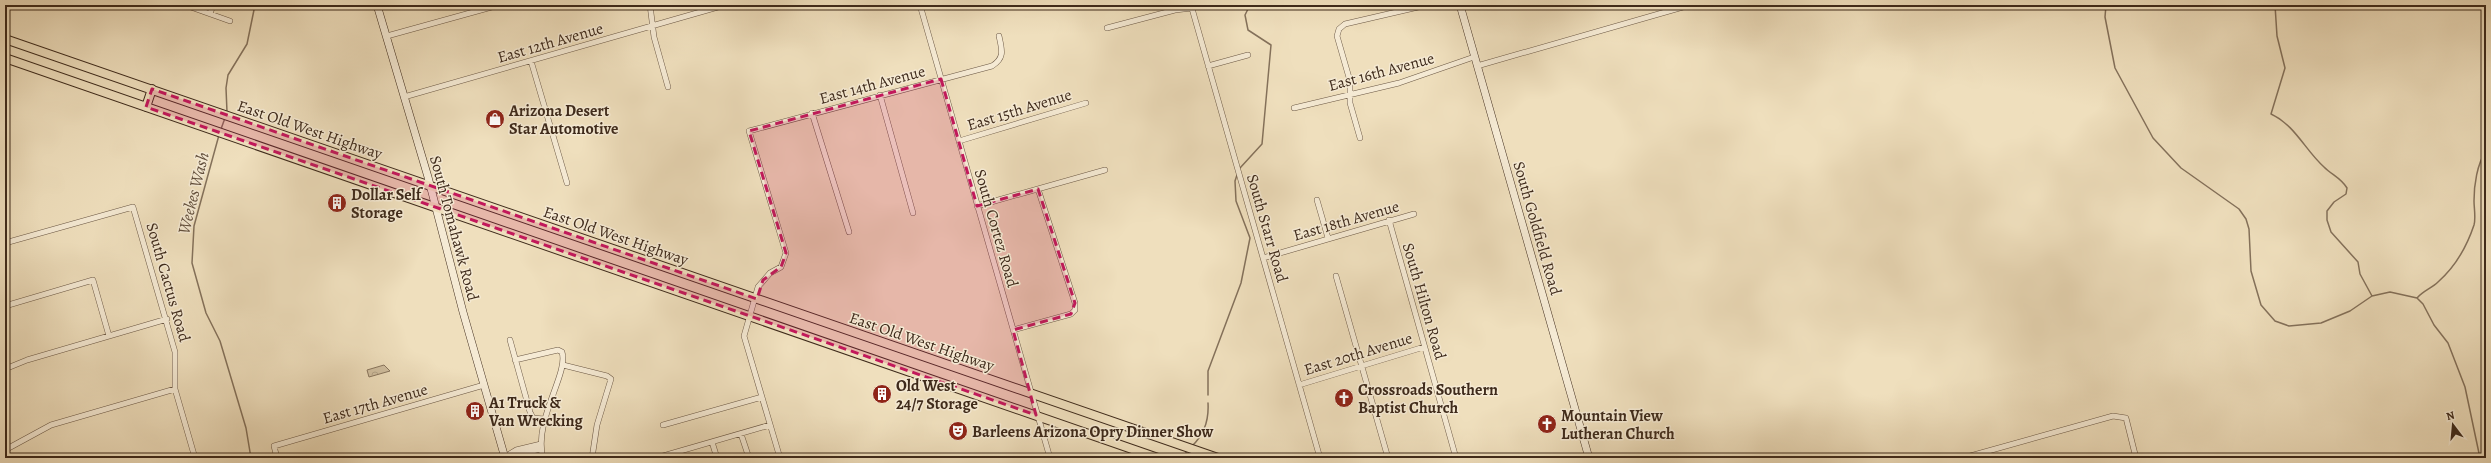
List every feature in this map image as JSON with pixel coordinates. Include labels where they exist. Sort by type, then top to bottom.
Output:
[{"type":"main road","name":"South Tomahawk Road","points":[[378,5],[430,186],[504,458]]},
{"type":"main road","name":"South Goldfield Road","points":[[1460,5],[1589,458]]},
{"type":"main road","name":"East Old West Highway","points":[[5,38],[1218,458]]},
{"type":"main road","name":"East Old West Highway","points":[[5,58],[1158,458]]},
{"type":"main road","points":[[146,107],[152,89]]},
{"type":"street","points":[[185,5],[230,21]]},
{"type":"street","points":[[210,14],[213,5]]},
{"type":"street","points":[[387,36],[499,5]]},
{"type":"street","points":[[650,5],[652,26],[668,87]]},
{"type":"street","name":"East 12th Avenue","points":[[404,97],[725,5]]},
{"type":"street","name":"South Cortez Road","points":[[920,5],[1036,415],[1050,458]]},
{"type":"street","points":[[1360,138],[1350,103],[1350,81],[1337,36],[1339,29],[1345,24],[1428,5]]},
{"type":"street","points":[[1477,66],[1690,5]]},
{"type":"street","points":[[1107,28],[1191,7]]},
{"type":"street","name":"South Starr Road","points":[[1191,7],[1320,458]]},
{"type":"street","name":"East 14th Avenue","points":[[757,298],[758,288],[763,280],[781,267],[786,253],[749,131],[992,66],[1000,61],[1002,53],[999,36]]},
{"type":"street","points":[[1208,66],[1248,55]]},
{"type":"street","name":"East 16th Avenue","points":[[1294,108],[1399,83],[1474,57]]},
{"type":"street","points":[[531,61],[567,183]]},
{"type":"street","points":[[880,95],[913,214]]},
{"type":"street","name":"East 15th Avenue","points":[[959,141],[1086,103]]},
{"type":"street","points":[[812,113],[849,232]]},
{"type":"street","points":[[977,206],[1104,170]]},
{"type":"street","points":[[1013,330],[1071,314],[1075,310],[1075,303],[1038,189]]},
{"type":"street","points":[[1317,200],[1328,238]]},
{"type":"street","name":"South Cactus Road","points":[[6,242],[133,207],[167,320],[175,352],[175,390],[195,458]]},
{"type":"street","name":"East 18th Avenue","points":[[1263,258],[1389,220],[1414,214]]},
{"type":"street","name":"South Hilton Road","points":[[1389,220],[1456,458]]},
{"type":"street","points":[[5,232],[6,242]]},
{"type":"street","points":[[1336,276],[1388,458]]},
{"type":"street","points":[[5,306],[93,280],[109,336]]},
{"type":"street","points":[[757,298],[744,336],[780,458]]},
{"type":"street","points":[[5,370],[28,360],[167,320]]},
{"type":"street","points":[[510,340],[530,412],[533,418],[544,419]]},
{"type":"street","name":"East 20th Avenue","points":[[1300,384],[1424,347]]},
{"type":"street","points":[[515,360],[543,352],[558,350],[562,352],[563,366],[544,419],[541,447],[543,458]]},
{"type":"street","points":[[563,366],[607,376],[611,380],[597,425],[592,458]]},
{"type":"street","name":"East 17th Avenue","points":[[277,458],[274,446],[484,386]]},
{"type":"street","points":[[5,450],[51,425],[175,390]]},
{"type":"street","points":[[663,425],[762,397]]},
{"type":"street","points":[[1963,458],[2113,416],[2126,418],[2136,458]]},
{"type":"street","points":[[656,458],[670,456],[770,425]]},
{"type":"street","points":[[741,434],[749,458]]},
{"type":"street","points":[[712,442],[717,458]]},
{"type":"street","points":[[504,458],[541,447]]},
{"type":"highlighted area","points":[[941,79],[977,206],[1038,189],[1075,303],[1071,314],[1013,330],[1036,415],[146,107],[152,89],[757,299],[763,280],[781,267],[786,253],[749,131]]},
{"type":"green space","points":[[384,365],[390,371],[369,377],[367,370]]},
{"type":"waterway","name":"Weekes Wash","points":[[227,112],[226,88],[228,75],[247,44],[255,5]]},
{"type":"waterway","points":[[1240,168],[1262,144],[1271,45],[1248,30],[1245,15],[1250,5]]},
{"type":"waterway","points":[[2106,5],[2105,17],[2115,68],[2153,138],[2181,168],[2239,209],[2246,219],[2249,229],[2251,271],[2261,305],[2275,321],[2289,326],[2321,323],[2350,311],[2372,296],[2390,292],[2417,298],[2423,304],[2434,325],[2448,343],[2465,387],[2480,458]]},
{"type":"waterway","points":[[2275,5],[2277,36],[2285,68],[2271,114],[2287,125],[2317,160],[2347,188],[2346,194],[2334,202],[2327,211],[2327,220],[2331,232],[2358,262],[2360,274],[2372,296]]},
{"type":"waterway","name":"Weekes Wash","points":[[221,129],[225,118]]},
{"type":"waterway","name":"Weekes Wash","points":[[219,135],[194,226],[192,263],[206,313],[220,341],[246,428],[251,458]]},
{"type":"waterway","points":[[2417,298],[2436,284],[2450,270],[2468,241],[2475,222],[2475,182],[2480,162],[2486,151]]},
{"type":"waterway","points":[[1208,395],[1208,371],[1241,283],[1250,238],[1236,201],[1235,181],[1237,175]]},
{"type":"waterway","points":[[1192,446],[1200,437],[1205,427],[1208,415],[1208,403]]},
{"type":"waterway","points":[[1182,458],[1188,450]]},
{"type":"place","name":"Arizona Desert Star Automotive","points":[[495,119]]},
{"type":"place","name":"Dollar Self Storage","points":[[337,203]]},
{"type":"place","name":"Old West 24/7 Storage","points":[[882,394]]},
{"type":"place","name":"Crossroads Southern Baptist Church","points":[[1344,398]]},
{"type":"place","name":"A1 Truck & Van Wrecking","points":[[475,411]]},
{"type":"place","name":"Mountain View Lutheran Church","points":[[1547,424]]},
{"type":"place","name":"Barleens Arizona Opry Dinner Show","points":[[958,431]]}]
